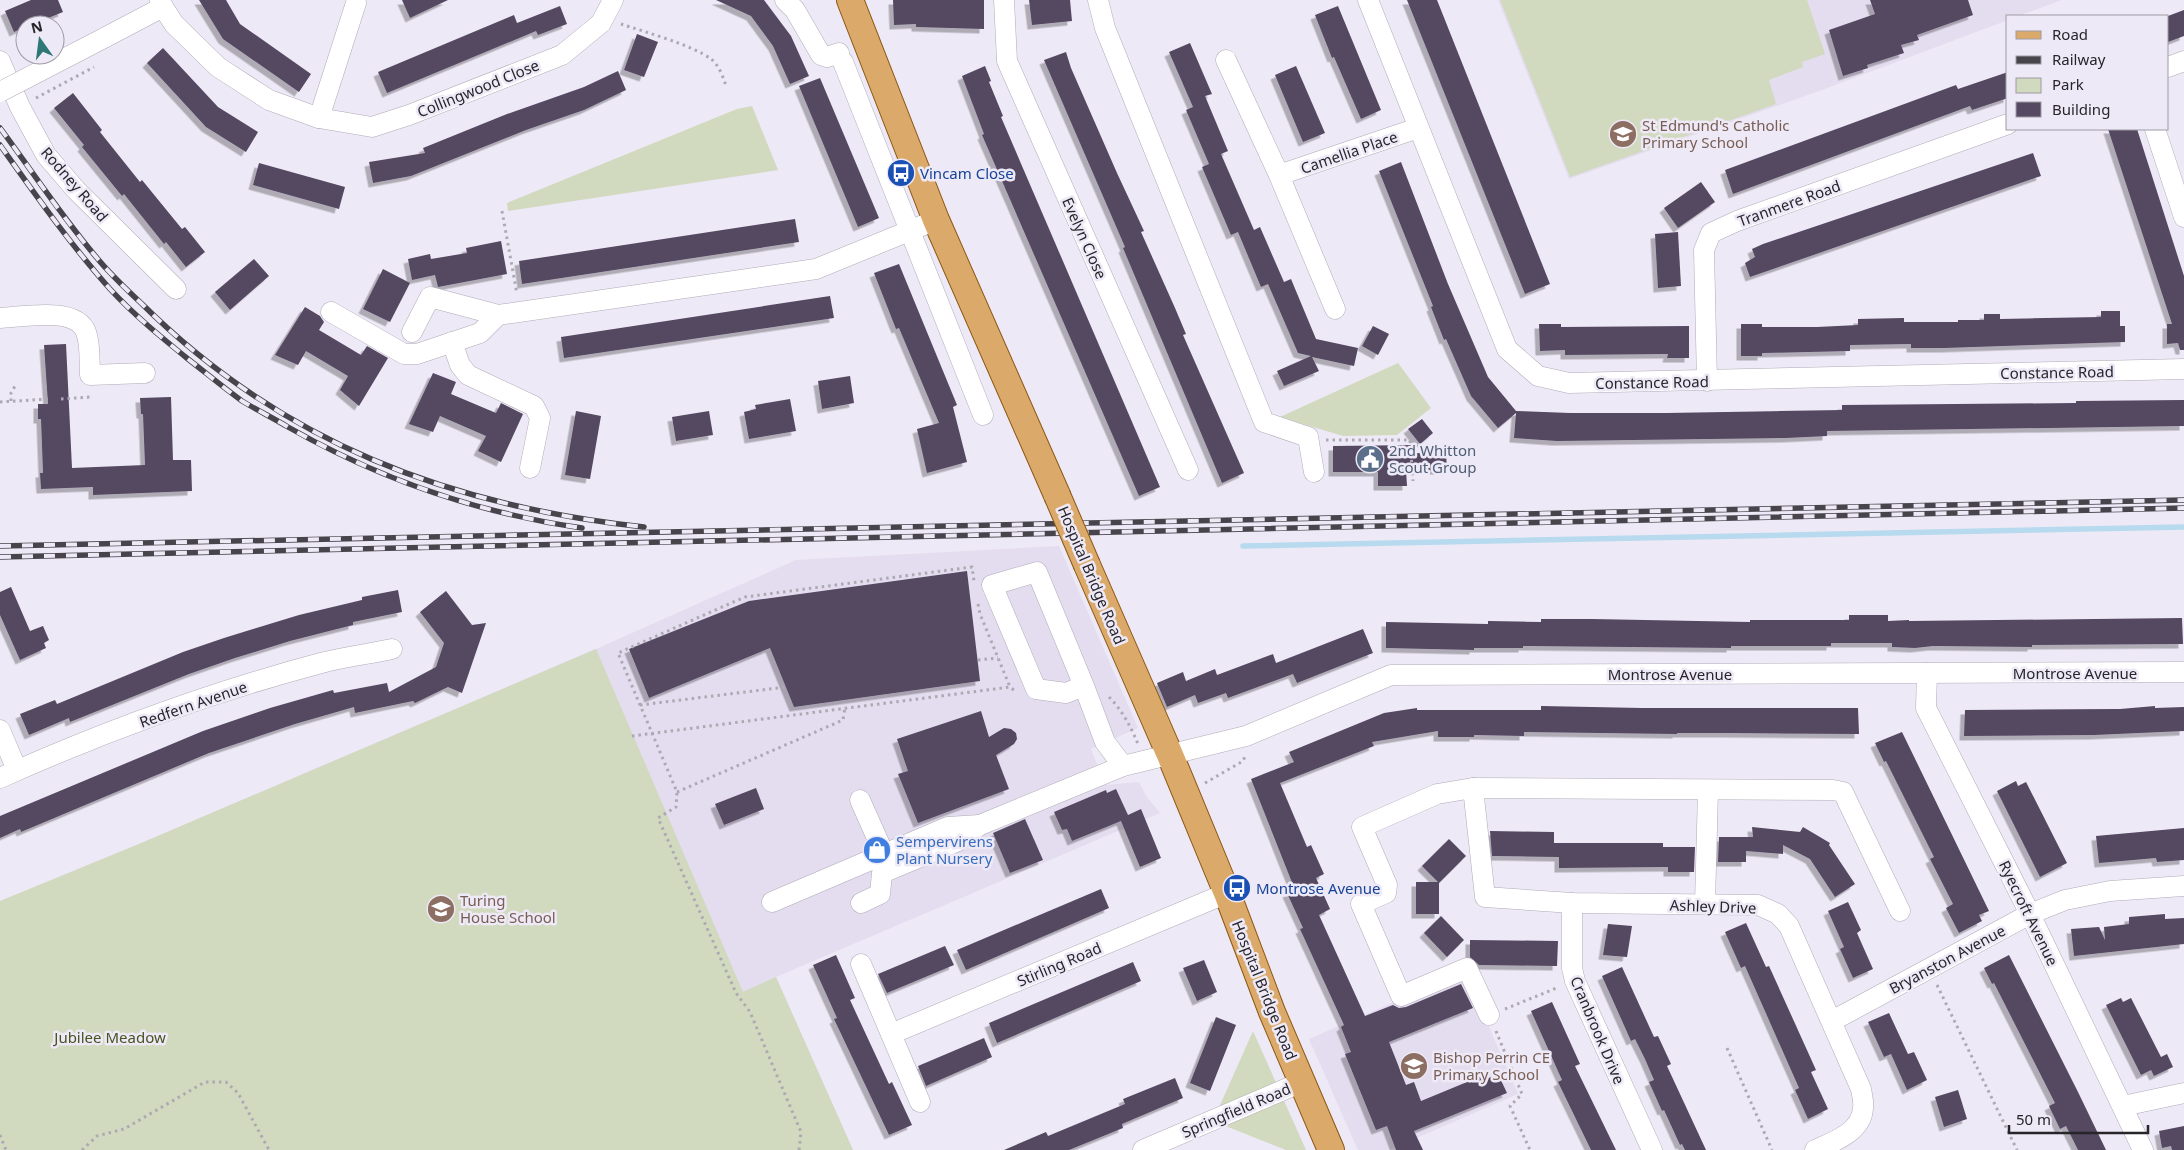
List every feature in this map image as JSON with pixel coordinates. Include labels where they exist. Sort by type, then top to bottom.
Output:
[{"type":"main road","name":"Hospital Bridge Road","points":[[850,0],[936,220],[1170,756],[1227,893],[1272,1012],[1331,1150]]},
{"type":"street","points":[[785,0],[795,10],[821,56],[841,58],[983,415]]},
{"type":"street","name":"Evelyn Close","points":[[1004,0],[1007,61],[1188,470]]},
{"type":"street","points":[[1098,0],[1105,28],[1264,422],[1308,437],[1314,472]]},
{"type":"street","name":"Constance Road","points":[[1368,0],[1507,349],[1538,376],[1569,383],[2184,369]]},
{"type":"street","points":[[319,118],[356,3]]},
{"type":"street","points":[[0,92],[104,38],[162,4]]},
{"type":"street","name":"Collingwood Close","points":[[162,4],[174,24],[218,66],[269,100],[319,118],[372,127],[409,115],[562,55],[601,23],[608,9]]},
{"type":"street","name":"Camellia Place","points":[[1226,60],[1279,175],[1335,309]]},
{"type":"street","name":"Rodney Road","points":[[0,61],[46,156],[76,190],[176,289]]},
{"type":"street","points":[[2169,67],[2184,62]]},
{"type":"street","name":"Tranmere Road","points":[[1707,381],[1704,250],[1711,233],[1738,221],[2006,125]]},
{"type":"street","name":"Camellia Place","points":[[1279,175],[1418,128]]},
{"type":"street","points":[[2155,130],[2184,217]]},
{"type":"street","points":[[412,332],[430,297],[498,315],[816,269],[936,220]]},
{"type":"street","points":[[331,312],[404,354],[417,354],[480,333],[498,315]]},
{"type":"street","points":[[0,318],[60,315],[74,319],[82,325],[86,332],[90,375],[145,372]]},
{"type":"street","points":[[452,342],[460,365],[468,374],[534,406],[540,418],[530,468]]},
{"type":"street","points":[[1084,686],[1066,693],[1036,689],[992,585],[1037,572],[1084,686],[1105,742],[1123,766]]},
{"type":"street","name":"Redfern Avenue","points":[[8,774],[134,724],[221,694],[322,663],[392,649]]},
{"type":"street","name":"Montrose Avenue","points":[[980,824],[1123,766],[1246,736],[1391,675],[2184,672]]},
{"type":"street","name":"Ryecroft Avenue","points":[[1927,674],[1926,708],[2030,914],[2143,1150]]},
{"type":"street","points":[[0,730],[8,774]]},
{"type":"street","points":[[1489,1015],[1467,968],[1401,996],[1361,904],[1386,893],[1387,886],[1362,827],[1437,794],[1473,788],[1833,790],[1843,792],[1900,911]]},
{"type":"street","name":"Ashley Drive","points":[[1473,788],[1485,897],[1572,903],[1758,905],[1778,914],[1789,926],[1861,1089],[1863,1110],[1857,1126],[1843,1137],[1815,1150]]},
{"type":"street","points":[[1705,904],[1708,790]]},
{"type":"street","points":[[860,800],[884,854]]},
{"type":"street","points":[[772,902],[948,827],[980,824]]},
{"type":"street","points":[[861,903],[880,894],[882,873],[958,841],[980,824]]},
{"type":"street","name":"Bryanston Avenue","points":[[1832,1021],[2030,914],[2065,900],[2110,891],[2184,886]]},
{"type":"street","name":"Stirling Road","points":[[891,1034],[1227,893]]},
{"type":"street","name":"Cranbrook Drive","points":[[1572,903],[1572,968],[1575,981],[1652,1150]]},
{"type":"street","points":[[861,964],[920,1102]]},
{"type":"street","name":"Springfield Road","points":[[1143,1150],[1302,1082]]},
{"type":"street","points":[[2123,1106],[2184,1093]]},
{"type":"path","points":[[608,9],[712,60],[721,72],[726,86]]},
{"type":"path","points":[[502,211],[520,311]]},
{"type":"path","points":[[11,401],[11,393],[15,386]]},
{"type":"path","points":[[61,399],[90,397]]},
{"type":"path","points":[[0,402],[49,399]]},
{"type":"path","points":[[1308,437],[1334,441],[1410,440],[1413,481]]},
{"type":"path","points":[[799,1150],[801,1132],[750,1012],[736,993],[658,818],[676,807],[678,792],[618,653],[745,597],[972,567],[976,589]]},
{"type":"path","points":[[977,597],[980,614],[1010,687]]},
{"type":"path","points":[[978,660],[998,658]]},
{"type":"path","points":[[640,705],[786,687]]},
{"type":"path","points":[[632,736],[845,707],[970,693]]},
{"type":"path","points":[[678,792],[843,720],[845,707]]},
{"type":"path","points":[[1198,786],[1243,761],[1248,749]]},
{"type":"path","points":[[1929,969],[2017,1150]]},
{"type":"path","points":[[1530,1150],[1510,1106],[1522,1094],[1489,1015],[1575,981]]},
{"type":"path","points":[[1727,1048],[1772,1150]]},
{"type":"path","points":[[82,1150],[97,1136],[124,1128],[205,1082],[226,1082],[238,1093],[269,1150]]},
{"type":"path","points":[[0,1135],[6,1150]]},
{"type":"shaded area","name":"St Edmund's Catholic Primary School","points":[[1498,0],[2062,0],[2021,15],[2006,15],[2006,21],[1822,90],[1569,179]]},
{"type":"shaded area","name":"Turing House School","points":[[1059,546],[1138,728],[1091,749],[1105,785],[1139,782],[1146,796],[1160,813],[776,977],[853,1150],[146,841],[596,649],[796,560]]},
{"type":"shaded area","name":"Bishop Perrin CE Primary School","points":[[1465,971],[1518,1094],[1389,1150],[1358,1150],[1309,1039]]},
{"type":"green space","name":"St Edmund's Catholic Primary School","points":[[1500,0],[1807,0],[1825,54],[1802,62],[1803,67],[1769,80],[1776,104],[1570,177]]},
{"type":"green space","points":[[752,106],[778,170],[508,211],[507,203],[737,109]]},
{"type":"green space","points":[[1398,363],[1431,408],[1397,435],[1343,436],[1280,417]]},
{"type":"green space","name":"Turing House School","points":[[596,649],[743,992],[776,977],[853,1150],[0,1150],[0,901],[146,841]]},
{"type":"green space","points":[[1253,1031],[1306,1150],[1286,1150],[1213,1121]]},
{"type":"building","points":[[31,0],[58,0],[63,12],[56,15],[15,15],[14,32],[5,11]]},
{"type":"building","points":[[199,0],[226,0],[240,24],[311,74],[299,92],[223,39]]},
{"type":"building","points":[[402,0],[448,0],[410,18]]},
{"type":"building","points":[[716,0],[764,0],[791,36],[809,76],[790,84],[773,46],[751,16]]},
{"type":"building","points":[[893,0],[984,0],[984,29],[916,27],[916,24],[894,25]]},
{"type":"building","points":[[1029,0],[1070,0],[1072,21],[1032,25]]},
{"type":"building","points":[[1407,0],[1437,0],[1550,284],[1525,294]]},
{"type":"building","points":[[1870,0],[1968,0],[1973,15],[1917,35],[1919,40],[1901,45],[1904,53],[1867,65],[1868,68],[1843,76],[1829,30],[1875,14]]},
{"type":"building","points":[[560,6],[567,24],[538,35],[536,31],[387,93],[378,72],[514,15],[517,23]]},
{"type":"building","points":[[1338,6],[1381,110],[1361,119],[1334,57],[1332,58],[1315,15]]},
{"type":"building","points":[[2184,10],[2184,36],[2169,42],[2169,16]]},
{"type":"building","points":[[637,34],[658,42],[644,77],[624,70]]},
{"type":"building","points":[[1190,43],[1212,94],[1205,96],[1228,151],[1221,154],[1254,230],[1260,227],[1284,282],[1291,279],[1316,339],[1358,348],[1354,366],[1312,357],[1319,371],[1284,386],[1277,371],[1311,356],[1298,353],[1268,284],[1261,287],[1238,232],[1231,235],[1202,167],[1209,164],[1186,110],[1193,107],[1169,52]]},
{"type":"building","points":[[163,48],[218,107],[258,132],[246,152],[206,127],[147,63]]},
{"type":"building","points":[[1066,52],[1071,68],[1144,231],[1141,232],[1186,334],[1183,335],[1244,473],[1222,483],[1123,248],[1125,247],[1044,60]]},
{"type":"building","points":[[985,66],[991,81],[989,82],[1003,116],[1001,117],[1160,487],[1139,496],[982,135],[984,134],[962,76]]},
{"type":"building","points":[[1296,66],[1325,133],[1303,142],[1275,75]]},
{"type":"building","points":[[618,71],[626,90],[584,110],[526,130],[411,176],[373,183],[369,162],[425,153],[423,148],[507,114],[584,87]]},
{"type":"building","points":[[2006,73],[2006,99],[1972,110],[1970,106],[1733,194],[1725,170],[1956,85],[1958,89]]},
{"type":"building","points":[[820,78],[879,218],[858,227],[799,86]]},
{"type":"building","points":[[73,93],[102,130],[100,132],[140,182],[142,180],[182,229],[185,227],[205,252],[186,267],[166,242],[164,244],[124,194],[122,196],[82,147],[84,145],[54,108]]},
{"type":"building","points":[[2108,130],[2137,130],[2184,276],[2184,350],[2180,350],[2178,343],[2167,344],[2167,324],[2172,324]]},
{"type":"building","points":[[2033,153],[2041,176],[1750,277],[1745,263],[1755,257],[1752,249],[1763,244]]},
{"type":"building","points":[[1401,162],[1448,284],[1488,377],[1516,411],[1666,413],[1842,410],[1842,405],[2184,400],[2184,426],[1827,431],[1827,436],[1786,438],[1557,441],[1514,438],[1516,413],[1498,428],[1471,396],[1446,339],[1444,340],[1431,307],[1433,306],[1379,171]]},
{"type":"building","points":[[259,163],[345,187],[339,209],[253,185]]},
{"type":"building","points":[[1701,182],[1715,202],[1678,228],[1664,208]]},
{"type":"building","points":[[795,219],[799,242],[522,284],[519,261]]},
{"type":"building","points":[[1678,232],[1681,286],[1658,288],[1655,234]]},
{"type":"building","points":[[501,241],[507,274],[438,287],[435,275],[412,280],[408,259],[430,254],[431,259],[467,253],[466,248]]},
{"type":"building","points":[[254,259],[269,276],[230,310],[215,292]]},
{"type":"building","points":[[899,264],[957,405],[953,407],[967,462],[927,473],[917,429],[939,423],[899,328],[896,329],[874,273]]},
{"type":"building","points":[[383,269],[410,283],[390,322],[363,309]]},
{"type":"building","points":[[830,296],[834,318],[564,358],[561,337]]},
{"type":"building","points":[[305,307],[320,316],[324,322],[319,330],[361,355],[367,346],[388,358],[359,406],[340,390],[348,376],[306,351],[298,365],[275,355]]},
{"type":"building","points":[[2101,311],[2120,311],[2120,326],[2125,326],[2125,342],[1944,348],[1911,348],[1911,344],[1850,345],[1850,351],[1762,353],[1762,356],[1741,356],[1741,324],[1762,324],[1762,327],[1817,327],[1858,325],[1858,319],[1904,318],[1904,322],[1958,322],[1958,320],[1984,320],[1984,314],[2000,314],[2000,319],[2101,317]]},
{"type":"building","points":[[1539,324],[1561,324],[1561,327],[1689,326],[1689,358],[1667,358],[1668,354],[1565,355],[1565,350],[1540,351]]},
{"type":"building","points":[[1373,326],[1389,334],[1378,355],[1362,346]]},
{"type":"building","points":[[66,344],[72,468],[145,465],[143,414],[141,414],[140,398],[171,397],[173,460],[191,460],[192,491],[93,495],[93,487],[41,489],[40,473],[43,473],[41,419],[38,419],[38,404],[48,404],[44,345]]},
{"type":"building","points":[[433,373],[456,382],[451,394],[496,413],[501,403],[523,414],[501,462],[478,451],[486,436],[440,416],[433,432],[409,424]]},
{"type":"building","points":[[850,376],[854,403],[822,409],[818,381]]},
{"type":"building","points":[[790,399],[796,431],[749,439],[744,412],[756,409],[755,405]]},
{"type":"building","points":[[576,411],[601,416],[590,479],[565,475]]},
{"type":"building","points":[[709,411],[713,435],[676,441],[672,417]]},
{"type":"building","points":[[1422,419],[1433,433],[1420,444],[1408,429]]},
{"type":"building","name":"2nd Whitton Scout Group","points":[[1419,445],[1409,453],[1446,453],[1447,470],[1406,470],[1407,486],[1378,486],[1378,472],[1333,472],[1333,446]]},
{"type":"building","points":[[967,571],[980,681],[794,707],[770,648],[649,698],[629,649],[749,601]]},
{"type":"building","points":[[11,587],[30,631],[43,626],[49,640],[44,643],[46,648],[20,660],[0,615],[0,592]]},
{"type":"building","points":[[398,590],[402,612],[353,622],[353,625],[290,641],[235,658],[189,674],[70,722],[69,718],[29,735],[20,714],[55,700],[57,704],[183,652],[224,638],[299,615],[362,600],[362,597]]},
{"type":"building","points":[[446,591],[472,625],[486,623],[462,693],[448,687],[415,703],[413,701],[355,713],[354,707],[295,724],[209,753],[21,832],[20,829],[0,838],[0,816],[203,731],[270,708],[333,690],[334,693],[387,683],[389,692],[436,667],[444,643],[420,612]]},
{"type":"building","points":[[1849,615],[1888,615],[1888,621],[2182,618],[2183,644],[2032,645],[2032,647],[1933,646],[1915,648],[1892,647],[1892,643],[1831,643],[1831,646],[1731,646],[1731,648],[1523,646],[1523,648],[1474,648],[1474,650],[1386,648],[1386,622],[1488,624],[1488,621],[1541,622],[1541,619],[1592,619],[1750,622],[1750,620],[1849,620]]},
{"type":"building","points":[[1363,629],[1373,653],[1297,683],[1293,674],[1228,698],[1226,693],[1198,703],[1195,695],[1167,707],[1157,683],[1183,672],[1186,681],[1215,669],[1217,675],[1273,654],[1276,663]]},
{"type":"building","points":[[1541,706],[1858,708],[1859,734],[1524,732],[1524,736],[1474,735],[1474,737],[1438,737],[1438,731],[1372,742],[1374,746],[1280,783],[1307,847],[1311,845],[1324,874],[1316,878],[1330,909],[1319,915],[1365,1016],[1393,1005],[1399,1008],[1406,1007],[1461,984],[1473,1008],[1389,1042],[1406,1085],[1414,1082],[1421,1101],[1484,1075],[1486,1079],[1498,1074],[1507,1093],[1414,1131],[1423,1150],[1396,1150],[1387,1126],[1376,1130],[1345,1054],[1351,1052],[1341,1027],[1344,1025],[1300,929],[1303,928],[1287,893],[1295,890],[1251,779],[1294,762],[1289,752],[1384,713],[1417,708],[1417,710],[1541,710]]},
{"type":"building","points":[[2155,706],[2155,708],[2184,707],[2184,731],[2094,735],[1964,736],[1965,710],[2120,709]]},
{"type":"building","points":[[981,711],[989,737],[1004,728],[1011,729],[1016,733],[1017,739],[1014,744],[996,755],[1009,789],[918,823],[898,774],[908,771],[897,739]]},
{"type":"building","points":[[1902,732],[1989,911],[1979,915],[1982,921],[1959,933],[1946,908],[1953,904],[1930,859],[1934,857],[1875,743]]},
{"type":"building","points":[[2016,781],[2018,786],[2026,782],[2067,863],[2040,877],[1997,791]]},
{"type":"building","points":[[756,788],[764,809],[724,825],[715,804]]},
{"type":"building","points":[[1116,789],[1128,815],[1141,809],[1161,858],[1140,867],[1121,821],[1072,841],[1067,829],[1062,830],[1054,812],[1106,790],[1107,793]]},
{"type":"building","points":[[1025,819],[1043,860],[1010,873],[993,833]]},
{"type":"building","points":[[1752,827],[1800,832],[1803,827],[1830,843],[1829,845],[1855,884],[1835,897],[1810,859],[1783,845],[1783,854],[1746,851],[1746,862],[1718,862],[1719,837],[1753,837]]},
{"type":"building","points":[[2184,828],[2184,860],[2157,862],[2156,858],[2099,863],[2096,836]]},
{"type":"building","points":[[1490,831],[1554,832],[1554,843],[1663,843],[1663,847],[1695,847],[1694,872],[1668,872],[1668,867],[1559,868],[1559,857],[1492,856]]},
{"type":"building","points":[[1449,839],[1466,856],[1439,883],[1439,914],[1416,914],[1416,882],[1438,882],[1422,866]]},
{"type":"building","points":[[1101,889],[1109,908],[966,970],[957,950]]},
{"type":"building","points":[[1848,902],[1861,930],[1857,933],[1873,969],[1853,978],[1840,949],[1844,947],[1828,911]]},
{"type":"building","points":[[2165,914],[2165,919],[2184,918],[2184,944],[2074,956],[2071,929],[2099,927],[2105,940],[2104,927],[2129,924],[2129,917]]},
{"type":"building","points":[[1441,916],[1464,940],[1447,957],[1424,933]]},
{"type":"building","points":[[1746,923],[1766,967],[1769,966],[1816,1070],[1811,1072],[1828,1109],[1808,1119],[1795,1090],[1799,1088],[1745,966],[1741,968],[1725,932]]},
{"type":"building","points":[[1608,924],[1632,926],[1627,957],[1603,955]]},
{"type":"building","points":[[1470,940],[1558,941],[1557,966],[1479,965],[1470,957]]},
{"type":"building","points":[[945,946],[954,965],[887,993],[878,974]]},
{"type":"building","points":[[836,955],[855,998],[850,1000],[889,1084],[892,1082],[912,1125],[889,1135],[834,1019],[837,1018],[813,965]]},
{"type":"building","points":[[2009,955],[2106,1150],[2078,1150],[2066,1126],[2060,1129],[2049,1106],[2055,1103],[1994,983],[1992,984],[1984,968]]},
{"type":"building","points":[[1204,960],[1217,992],[1197,1001],[1183,968]]},
{"type":"building","points":[[1133,962],[1141,981],[997,1043],[989,1023]]},
{"type":"building","points":[[1622,967],[1654,1037],[1658,1036],[1671,1064],[1667,1066],[1706,1150],[1685,1150],[1682,1144],[1680,1145],[1664,1110],[1662,1111],[1649,1082],[1654,1080],[1645,1059],[1635,1039],[1631,1041],[1602,976]]},
{"type":"building","points":[[2121,998],[2123,1002],[2131,998],[2161,1057],[2167,1054],[2173,1067],[2154,1076],[2151,1070],[2141,1075],[2106,1005]]},
{"type":"building","points":[[1552,1002],[1580,1064],[1575,1066],[1616,1150],[1591,1150],[1558,1082],[1562,1080],[1531,1011]]},
{"type":"building","points":[[1889,1013],[1908,1054],[1914,1052],[1927,1080],[1907,1090],[1891,1054],[1884,1057],[1868,1022]]},
{"type":"building","points":[[1216,1017],[1236,1025],[1210,1091],[1190,1083]]},
{"type":"building","points":[[984,1038],[992,1057],[926,1086],[918,1066]]},
{"type":"building","points":[[1175,1078],[1183,1098],[1122,1124],[1123,1128],[1069,1150],[1004,1150],[1046,1132],[1048,1136],[1125,1104],[1123,1099]]},
{"type":"building","points":[[1958,1090],[1967,1119],[1944,1127],[1935,1097]]},
{"type":"building","points":[[2184,1126],[2184,1150],[2172,1150],[2171,1146],[2162,1148],[2159,1131]]},
{"type":"waterway","points":[[1243,546],[2184,527]]},
{"type":"railway","points":[[0,128],[72,226],[113,276],[195,352],[252,394],[311,430],[373,460],[437,484],[503,503],[572,517],[644,527]]},
{"type":"railway","points":[[0,145],[67,237],[110,289],[158,334],[242,401],[322,446],[394,478],[467,503],[505,513],[582,528]]},
{"type":"railway","points":[[0,546],[2184,500]]},
{"type":"railway","points":[[0,557],[2184,508]]},
{"type":"place","name":"St Edmund's Catholic Primary School","points":[[1623,134]]},
{"type":"place","name":"Vincam Close","points":[[901,173]]},
{"type":"place","name":"2nd Whitton Scout Group","points":[[1370,459]]},
{"type":"place","name":"Sempervirens Plant Nursery","points":[[877,850]]},
{"type":"place","name":"Montrose Avenue","points":[[1237,888]]},
{"type":"place","name":"Turing House School","points":[[441,909]]},
{"type":"place","name":"Bishop Perrin CE Primary School","points":[[1414,1066]]},
{"type":"park label","name":"Jubilee Meadow","points":[[110,1037]]}]
